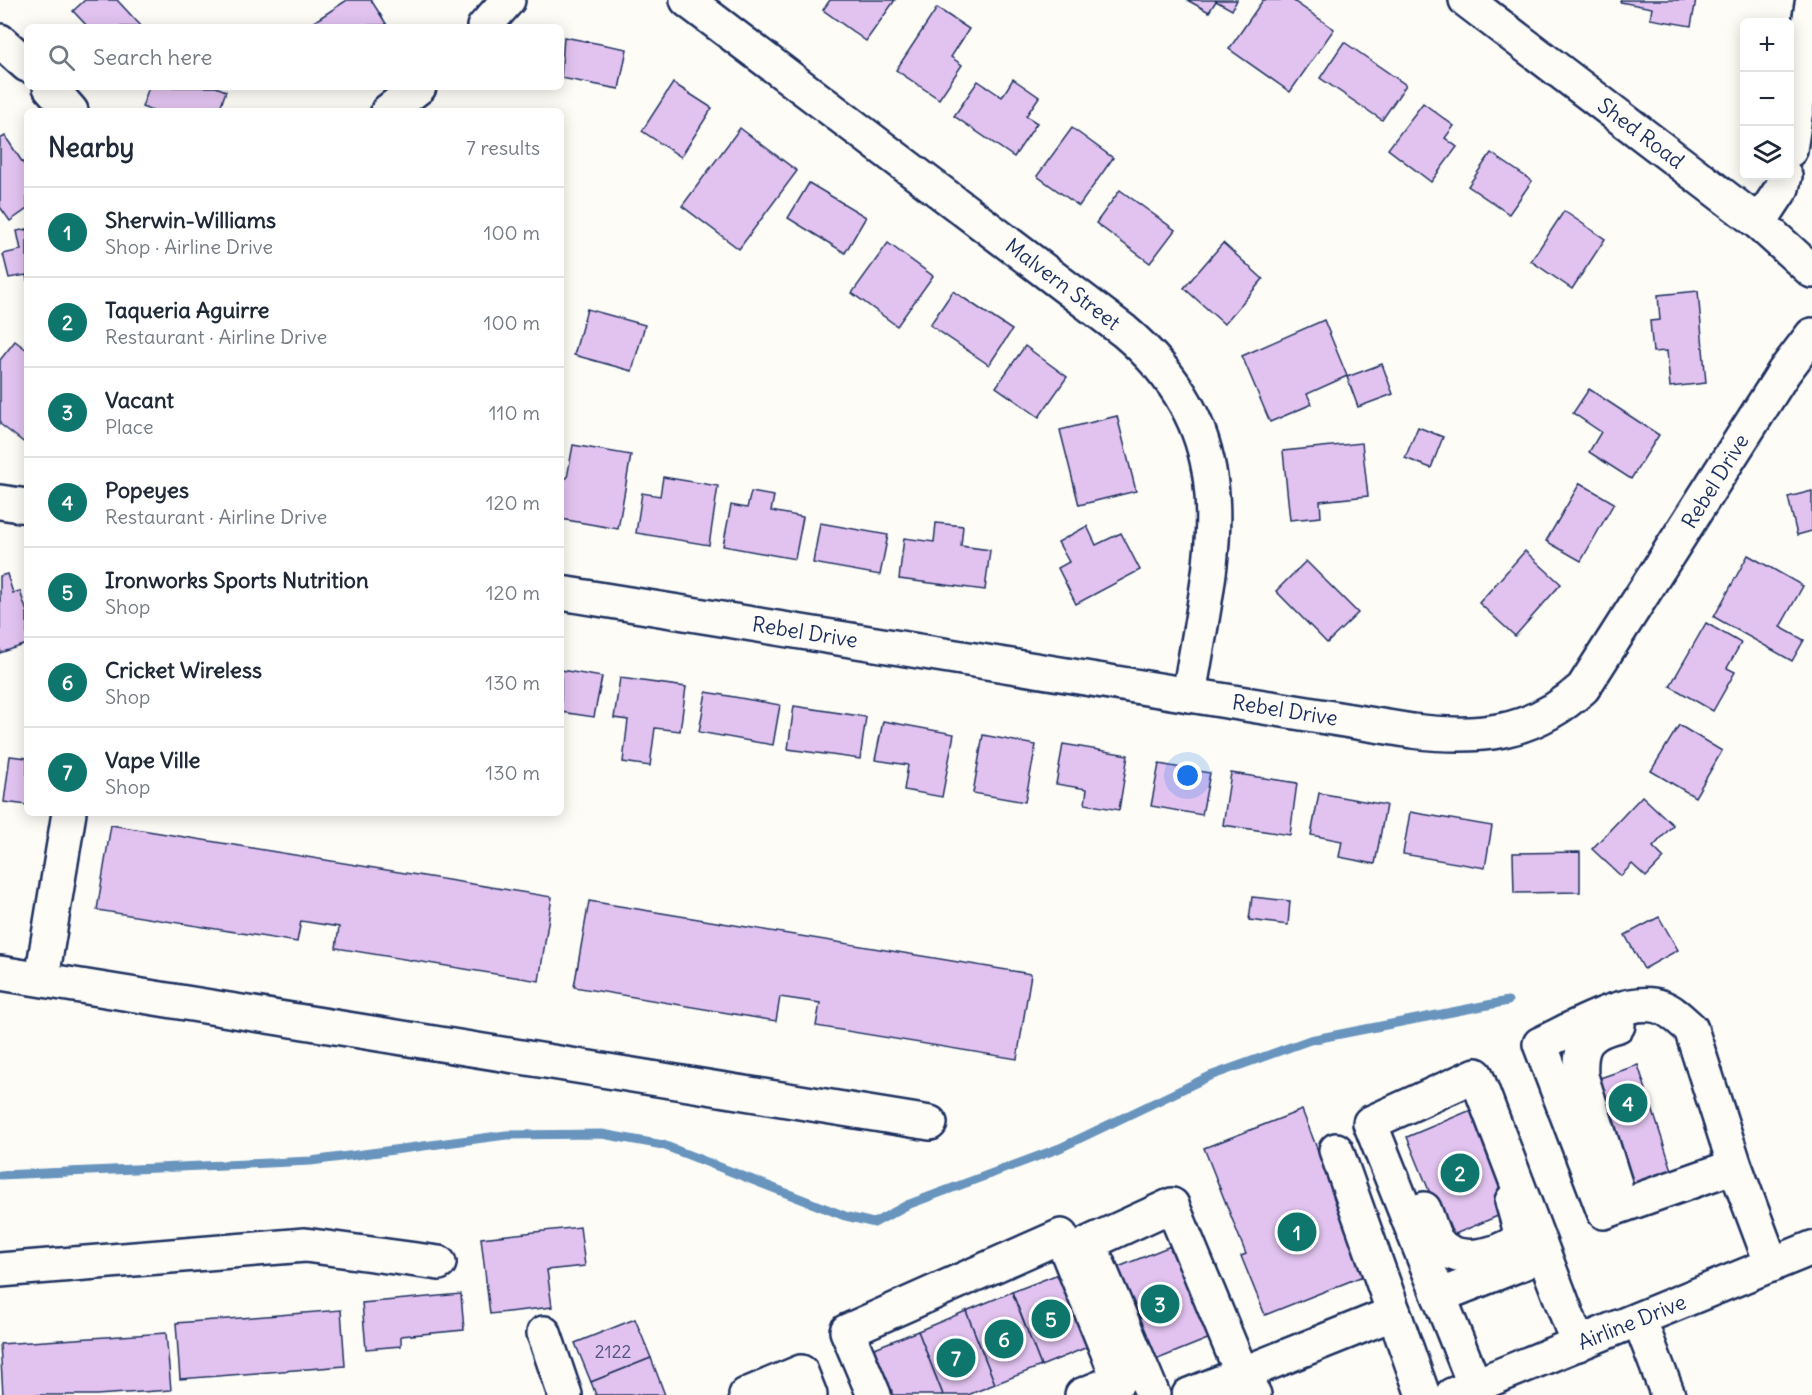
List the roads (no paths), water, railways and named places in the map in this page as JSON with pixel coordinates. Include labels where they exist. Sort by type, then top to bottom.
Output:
[{"type":"street","points":[[487,24],[508,0]]},
{"type":"street","name":"Malvern Street","points":[[687,0],[1124,331],[1147,351],[1167,374],[1196,422],[1204,448],[1215,508],[1213,545],[1189,695]]},
{"type":"street","name":"Shed Road","points":[[1466,0],[1760,223],[1812,271]]},
{"type":"street","points":[[1794,126],[1812,4]]},
{"type":"street","points":[[0,41],[24,62]]},
{"type":"street","points":[[53,90],[68,108]]},
{"type":"street","points":[[392,108],[415,90]]},
{"type":"street","points":[[1760,223],[1782,188],[1784,180]]},
{"type":"street","name":"Rebel Drive","points":[[564,593],[1452,736],[1503,731],[1547,714],[1566,703],[1583,688],[1784,372],[1812,335]]},
{"type":"street","points":[[0,502],[24,506]]},
{"type":"street","points":[[42,978],[69,816]]},
{"type":"street","points":[[0,973],[930,1123]]},
{"type":"street","points":[[1735,1166],[1604,1212],[1540,1044],[1601,1016],[1640,1003],[1661,1007],[1676,1015],[1691,1029],[1735,1166],[1772,1265]]},
{"type":"street","points":[[1646,1198],[1624,1194],[1614,1181],[1581,1076],[1580,1058],[1586,1042],[1594,1033],[1624,1024],[1643,1021],[1691,1029]]},
{"type":"street","points":[[1463,1390],[1439,1296],[1370,1123],[1476,1075],[1578,1344]]},
{"type":"street","points":[[1388,1115],[1436,1240],[1459,1255],[1471,1257],[1507,1249],[1517,1241],[1520,1229],[1517,1213],[1462,1081]]},
{"type":"street","points":[[1336,1150],[1424,1395]]},
{"type":"street","points":[[1153,1395],[1089,1243],[1172,1205],[1248,1384]]},
{"type":"street","points":[[874,1395],[847,1331],[1061,1236],[1119,1380],[1082,1395]]},
{"type":"street","points":[[0,1270],[305,1245],[439,1263]]},
{"type":"street","name":"Airline Drive","points":[[1463,1390],[1812,1248]]},
{"type":"street","points":[[1439,1296],[1544,1255]]},
{"type":"street","points":[[1189,1395],[1248,1384],[1394,1313]]},
{"type":"street","points":[[1639,1319],[1668,1395]]},
{"type":"street","points":[[544,1333],[565,1395]]},
{"type":"street","points":[[746,1395],[801,1372],[810,1395]]},
{"type":"waterway","points":[[0,1175],[311,1161],[506,1135],[602,1134],[663,1145],[845,1216],[874,1223],[907,1205],[1060,1148],[1210,1076],[1310,1040],[1508,1001]]},
{"type":"place","name":"Popeyes","points":[[1628,1103]]},
{"type":"place","name":"Taqueria Aguirre","points":[[1460,1173]]},
{"type":"place","name":"Sherwin-Williams","points":[[1297,1232]]},
{"type":"place","name":"Vacant","points":[[1160,1304]]},
{"type":"place","name":"Ironworks Sports Nutrition","points":[[1051,1319]]},
{"type":"place","name":"Cricket Wireless","points":[[1004,1339]]},
{"type":"place","name":"Vape Ville","points":[[956,1358]]}]
